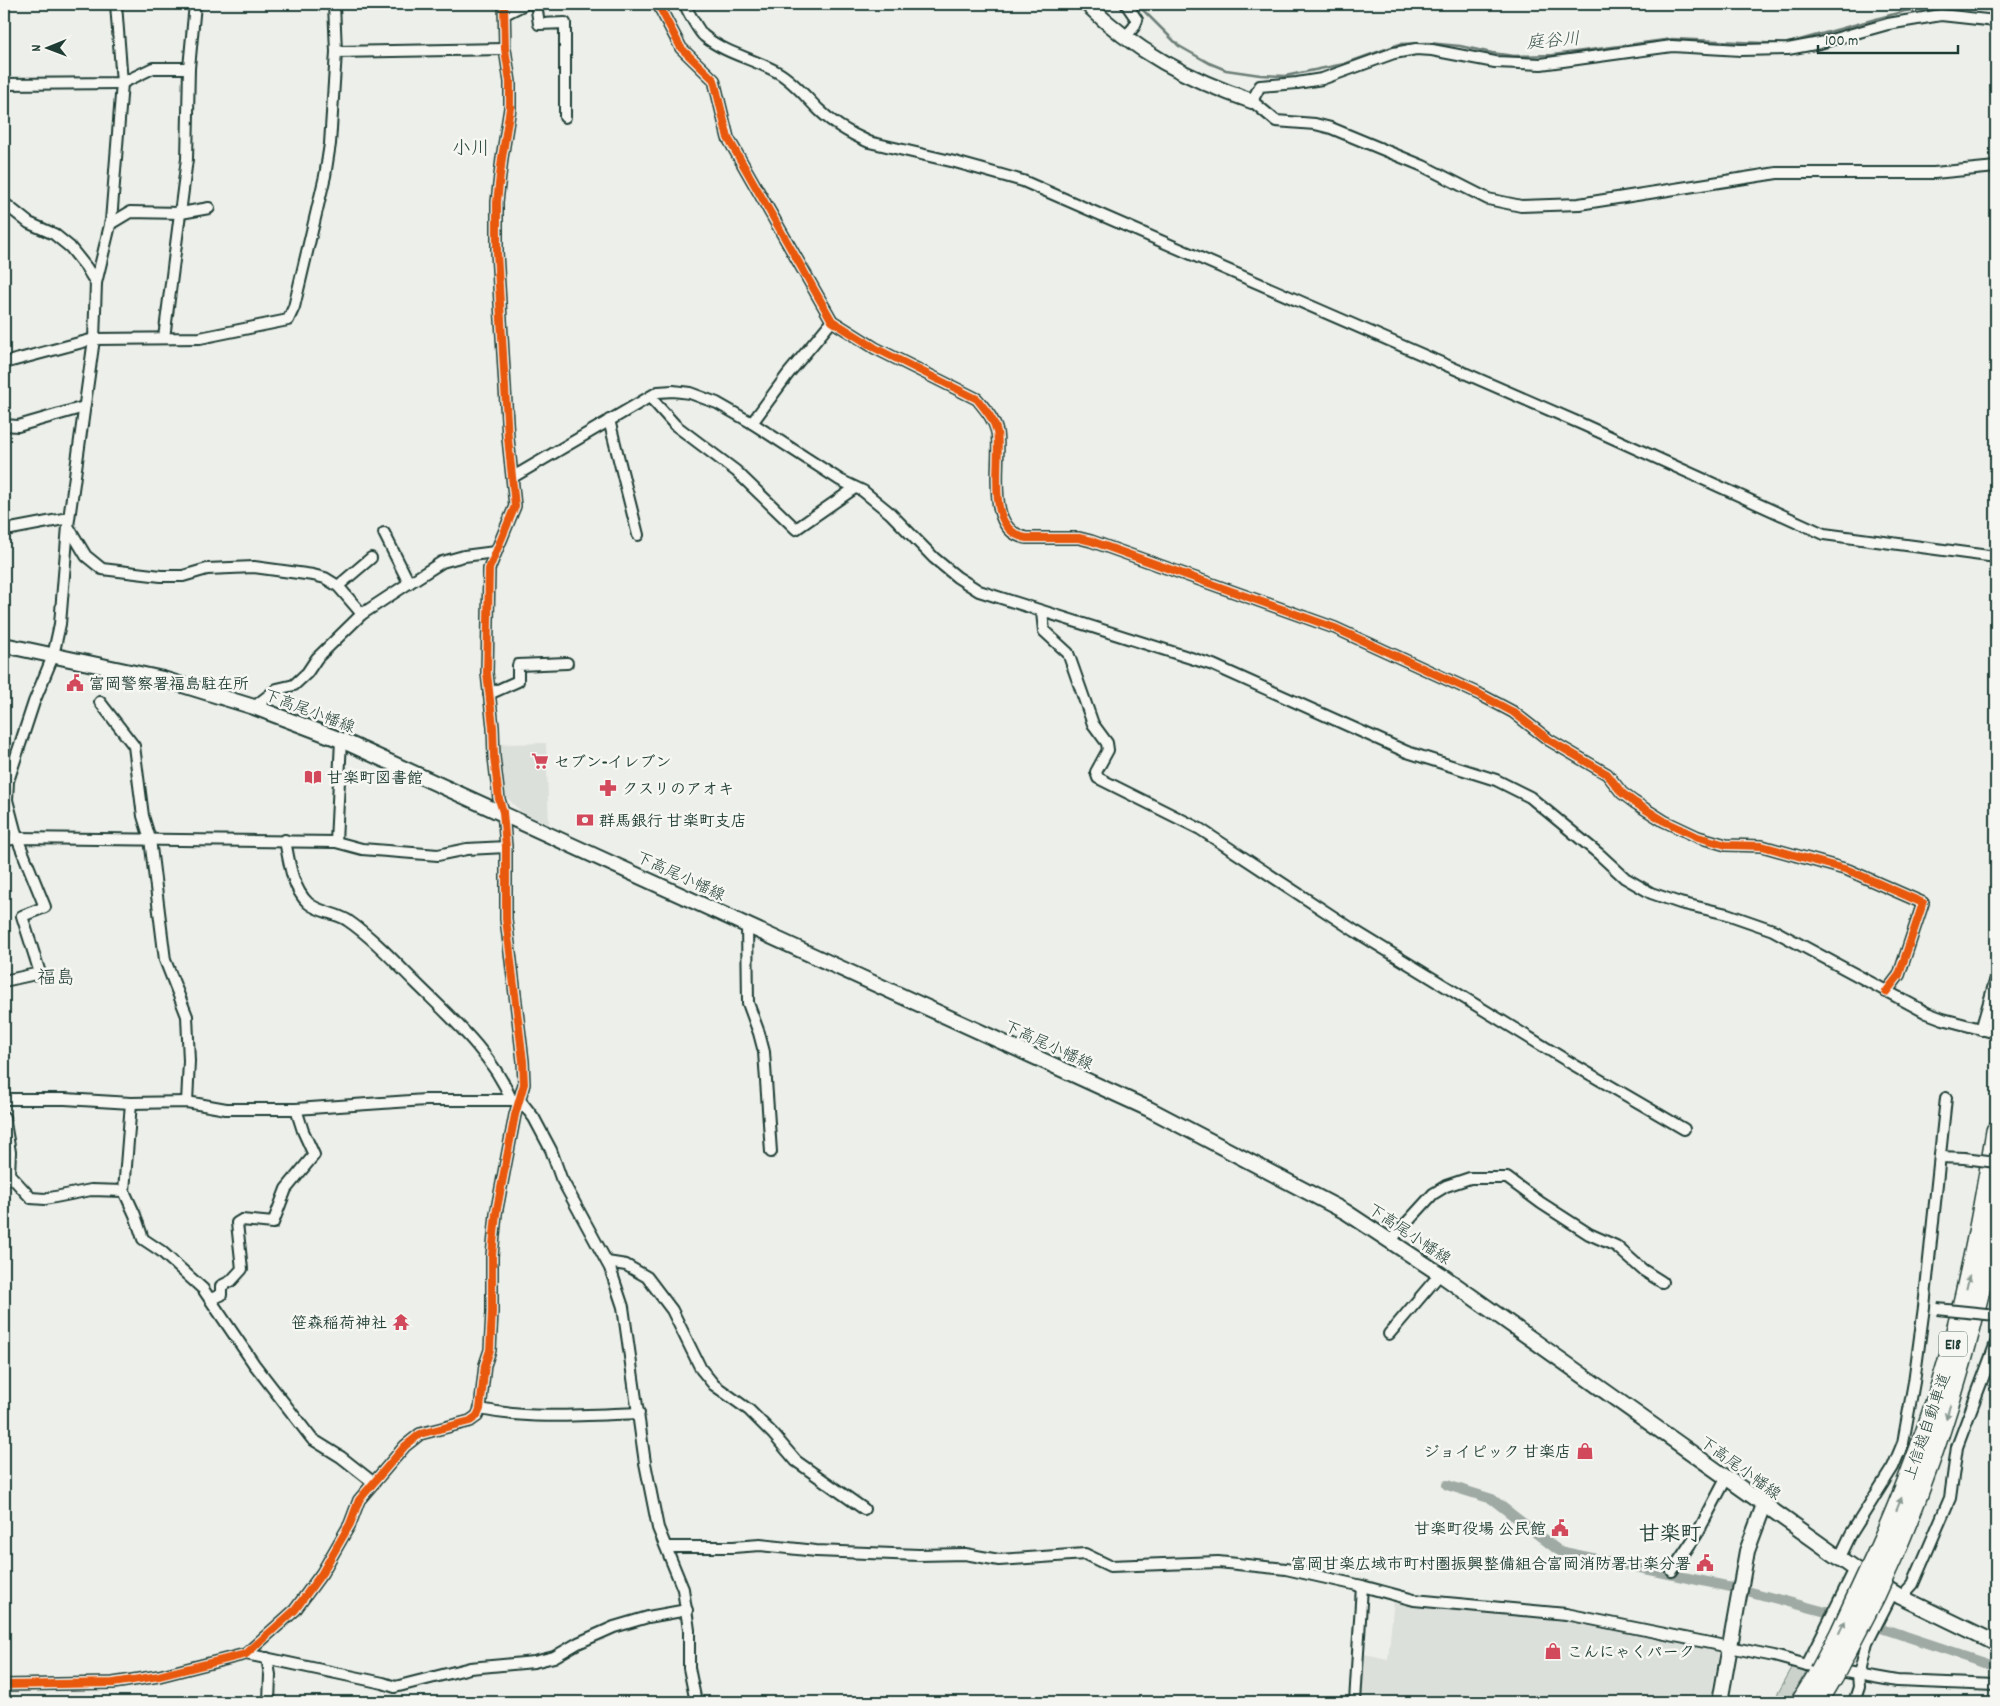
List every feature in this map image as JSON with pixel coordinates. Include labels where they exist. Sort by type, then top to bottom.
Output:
[{"type":"highway","name":"上信越自動車道","points":[[1887,1551],[1948,1363],[1972,1265],[1996,1131]]},
{"type":"highway","name":"上信越自動車道","points":[[1801,1702],[1887,1551],[1930,1465],[1947,1415],[1974,1317],[1996,1211]]},
{"type":"highway","name":"上信越自動車道","points":[[1818,1702],[1820,1670]]},
{"type":"main road","points":[[1087,4],[1125,37],[1155,58],[1210,86],[1252,101]]},
{"type":"main road","name":"下高尾小幡線","points":[[4,645],[164,679],[254,707],[341,740],[503,812],[1149,1109],[1308,1191],[1391,1240],[1855,1569],[1897,1595],[1996,1642]]},
{"type":"main road","points":[[1720,1702],[1747,1551],[1764,1504]]},
{"type":"street","points":[[4,981],[40,973],[22,916],[45,907],[17,838],[7,800],[8,781],[34,702],[53,656],[60,624],[69,522],[94,339],[96,284],[110,224],[122,83],[116,4]]},
{"type":"street","points":[[164,338],[187,159],[189,68],[195,4]]},
{"type":"street","points":[[4,363],[94,339],[200,338],[288,320],[294,307],[327,165],[336,52],[334,4]]},
{"type":"street","points":[[246,1654],[296,1610],[322,1573],[350,1524],[359,1500],[405,1446],[420,1434],[470,1421],[477,1416],[480,1409],[485,1365],[490,1350],[492,1256],[496,1214],[516,1115],[516,1100],[524,1084],[523,1060],[506,919],[506,847],[503,812],[499,799],[494,757],[487,673],[487,601],[489,568],[515,506],[508,438],[497,252],[498,193],[510,108],[510,82],[505,49],[504,9],[525,4]]},
{"type":"street","points":[[536,4],[539,24],[565,23],[564,117]]},
{"type":"street","points":[[658,4],[681,48],[714,80],[728,138],[832,321],[875,348],[977,399],[988,412],[997,431],[998,455],[996,471],[998,501],[1008,527],[1018,536],[1026,538],[1079,538],[1091,540],[1335,628],[1481,695],[1512,712],[1549,740],[1607,774],[1622,793],[1634,802],[1664,821],[1698,837],[1726,845],[1762,846],[1848,870],[1923,903],[1899,975],[1886,992]]},
{"type":"street","points":[[685,4],[686,10],[702,35],[716,45],[779,73],[820,111],[869,142],[955,162],[1023,181],[1584,425],[1824,534],[1996,557]]},
{"type":"street","points":[[1125,37],[1134,27],[1137,20],[1126,4]]},
{"type":"street","points":[[1996,21],[1941,15],[1888,24],[1793,49],[1748,50],[1672,46],[1541,64],[1495,62],[1432,50],[1410,50],[1394,53],[1322,79],[1297,84],[1260,86],[1252,101],[1276,121],[1315,124],[1331,128],[1422,166],[1480,196],[1513,206],[1579,204],[1777,173],[1934,173],[1996,167]]},
{"type":"street","points":[[336,52],[505,49]]},
{"type":"street","points":[[4,84],[122,83],[153,68],[189,68]]},
{"type":"street","points":[[4,203],[29,223],[54,234],[70,248],[86,267],[96,284]]},
{"type":"street","points":[[110,224],[130,212],[181,213],[209,208]]},
{"type":"street","points":[[752,423],[788,374],[832,321]]},
{"type":"street","points":[[513,477],[658,392],[690,393],[717,404],[752,423],[840,480],[863,491],[890,514],[934,558],[958,578],[979,590],[1042,612],[1212,665],[1407,752],[1496,780],[1530,797],[1625,878],[1651,893],[1680,903],[1727,914],[1773,930],[1927,1013],[1996,1033]]},
{"type":"street","points":[[650,397],[675,426],[736,471],[796,529],[855,488]]},
{"type":"street","points":[[4,425],[18,426],[84,407]]},
{"type":"street","points":[[609,420],[638,535]]},
{"type":"street","points":[[4,529],[69,522]]},
{"type":"street","points":[[69,522],[86,556],[102,569],[161,576],[183,576],[207,569],[254,567],[313,575],[325,578],[338,586],[362,614]]},
{"type":"street","points":[[384,533],[409,583]]},
{"type":"street","points":[[254,707],[277,689],[294,685],[307,673],[317,658],[362,614],[409,583],[442,562],[478,553],[495,552]]},
{"type":"street","points":[[338,586],[371,558]]},
{"type":"street","points":[[1042,612],[1044,631],[1068,653],[1093,724],[1107,743],[1108,750],[1096,772],[1098,778],[1200,829],[1355,931],[1569,1062],[1684,1129]]},
{"type":"street","points":[[489,694],[518,681],[518,665],[567,663]]},
{"type":"street","points":[[100,702],[134,746],[143,816],[150,839],[165,960],[187,1016],[189,1061],[187,1102]]},
{"type":"street","points":[[336,842],[341,740]]},
{"type":"street","points":[[4,841],[17,838],[285,840],[336,842],[362,849],[438,854],[467,849],[506,847]]},
{"type":"street","points":[[285,840],[295,884],[309,904],[346,920],[388,956],[467,1036],[494,1066],[516,1100],[534,1118],[551,1150],[561,1178],[607,1262],[623,1307],[639,1413],[644,1462],[658,1528],[683,1589],[687,1610],[689,1668],[696,1702]]},
{"type":"street","points":[[746,924],[748,1003],[760,1033],[764,1052],[772,1152]]},
{"type":"street","points":[[1981,1030],[1996,978]]},
{"type":"street","points":[[1840,1557],[1851,1534],[1893,1467],[1903,1443],[1914,1382],[1924,1307],[1946,1098]]},
{"type":"street","points":[[4,1099],[131,1104],[187,1102],[226,1109],[296,1109],[425,1100],[516,1100]]},
{"type":"street","points":[[131,1104],[124,1191],[143,1239],[161,1251],[203,1289],[254,1364],[312,1439],[341,1456],[374,1483]]},
{"type":"street","points":[[210,1299],[221,1295],[222,1286],[232,1281],[242,1269],[237,1223],[242,1220],[273,1223],[286,1189],[314,1155],[296,1109]]},
{"type":"street","points":[[4,1117],[10,1152],[7,1173],[31,1198],[46,1199],[91,1190],[124,1191]]},
{"type":"street","points":[[1940,1157],[1996,1162]]},
{"type":"street","points":[[1391,1240],[1432,1194],[1446,1186],[1470,1178],[1507,1178],[1589,1234],[1616,1246],[1643,1270],[1662,1282]]},
{"type":"street","points":[[607,1262],[626,1265],[647,1277],[672,1310],[701,1369],[714,1385],[749,1410],[796,1461],[864,1509]]},
{"type":"street","points":[[1389,1334],[1440,1274]]},
{"type":"street","points":[[1924,1307],[1996,1315]]},
{"type":"street","points":[[1854,1702],[1860,1687],[1858,1674],[1867,1642],[1897,1595],[1913,1584],[1950,1498],[1957,1447],[1996,1343]]},
{"type":"street","points":[[480,1409],[515,1415],[568,1416],[639,1413]]},
{"type":"street","points":[[1672,1570],[1697,1534],[1727,1477]]},
{"type":"street","points":[[667,1547],[760,1545],[825,1551],[919,1555],[965,1554],[1000,1560],[1085,1554],[1110,1566],[1218,1562],[1286,1569],[1414,1600],[1566,1614],[1729,1648],[1820,1670],[1897,1681],[1996,1685]]},
{"type":"street","points":[[1820,1670],[1855,1569]]},
{"type":"street","points":[[1355,1702],[1362,1586]]},
{"type":"street","points":[[4,1685],[36,1686],[113,1683],[159,1676],[246,1654],[395,1687],[470,1668],[534,1662],[554,1657],[578,1643],[614,1627],[648,1617],[687,1610]]},
{"type":"street","points":[[267,1658],[270,1675],[269,1702]]},
{"type":"shaded area","points":[[546,743],[549,825],[520,811],[506,797],[497,744]]},
{"type":"shaded area","name":"こんにゃくパーク","points":[[1394,1598],[1560,1616],[1716,1648],[1719,1653],[1710,1702],[1384,1702],[1384,1698],[1359,1694],[1360,1653],[1388,1659]]},
{"type":"shaded area","points":[[1793,1666],[1806,1672],[1788,1702],[1773,1702]]},
{"type":"waterway","name":"庭谷川","points":[[1137,4],[1179,46],[1209,63],[1226,70],[1260,75],[1285,76],[1344,64],[1400,44],[1428,43],[1460,46],[1514,56],[1553,55],[1672,39],[1785,44],[1905,11],[1933,7],[1996,10]]},
{"type":"waterway","points":[[1447,1485],[1492,1499],[1559,1551],[1736,1588],[1841,1616]]},
{"type":"waterway","points":[[1869,1624],[1996,1666]]},
{"type":"cycle path","points":[[4,1685],[113,1683],[159,1676],[246,1654],[295,1610],[322,1573],[350,1524],[359,1500],[405,1446],[420,1434],[470,1421],[477,1416],[480,1409],[485,1365],[490,1350],[492,1256],[496,1214],[515,1115],[524,1084],[523,1061],[506,919],[506,847],[503,812],[499,799],[494,757],[487,673],[489,569],[515,506],[508,438],[497,252],[497,202],[510,108],[510,82],[505,49],[504,4]]},
{"type":"cycle path","points":[[658,4],[681,48],[714,80],[728,138],[832,321],[875,348],[977,399],[989,414],[997,432],[997,492],[999,508],[1004,522],[1013,532],[1026,538],[1079,538],[1091,541],[1335,628],[1481,695],[1513,712],[1549,740],[1607,774],[1622,793],[1634,802],[1664,821],[1698,837],[1726,845],[1762,846],[1848,870],[1923,903],[1899,975],[1886,992]]},
{"type":"place","name":"富岡警察署福島駐在所","points":[[75,683]]},
{"type":"place","name":"セブン-イレブン","points":[[540,761]]},
{"type":"place","name":"甘楽町図書館","points":[[313,777]]},
{"type":"place","name":"クスリのアオキ","points":[[608,788]]},
{"type":"place","name":"群馬銀行 甘楽町支店","points":[[585,820]]},
{"type":"place","name":"笹森稲荷神社","points":[[401,1322]]},
{"type":"place","name":"ジョイピック 甘楽店","points":[[1585,1451]]},
{"type":"place","name":"甘楽町役場 公民館","points":[[1560,1528]]},
{"type":"place","name":"富岡甘楽広域市町村圏振興整備組合富岡消防署甘楽分署","points":[[1705,1563]]},
{"type":"place","name":"こんにゃくパーク","points":[[1553,1651]]},
{"type":"district","name":"小川","points":[[471,147]]},
{"type":"district","name":"福島","points":[[56,976]]},
{"type":"district","name":"甘楽町","points":[[1670,1533]]}]
